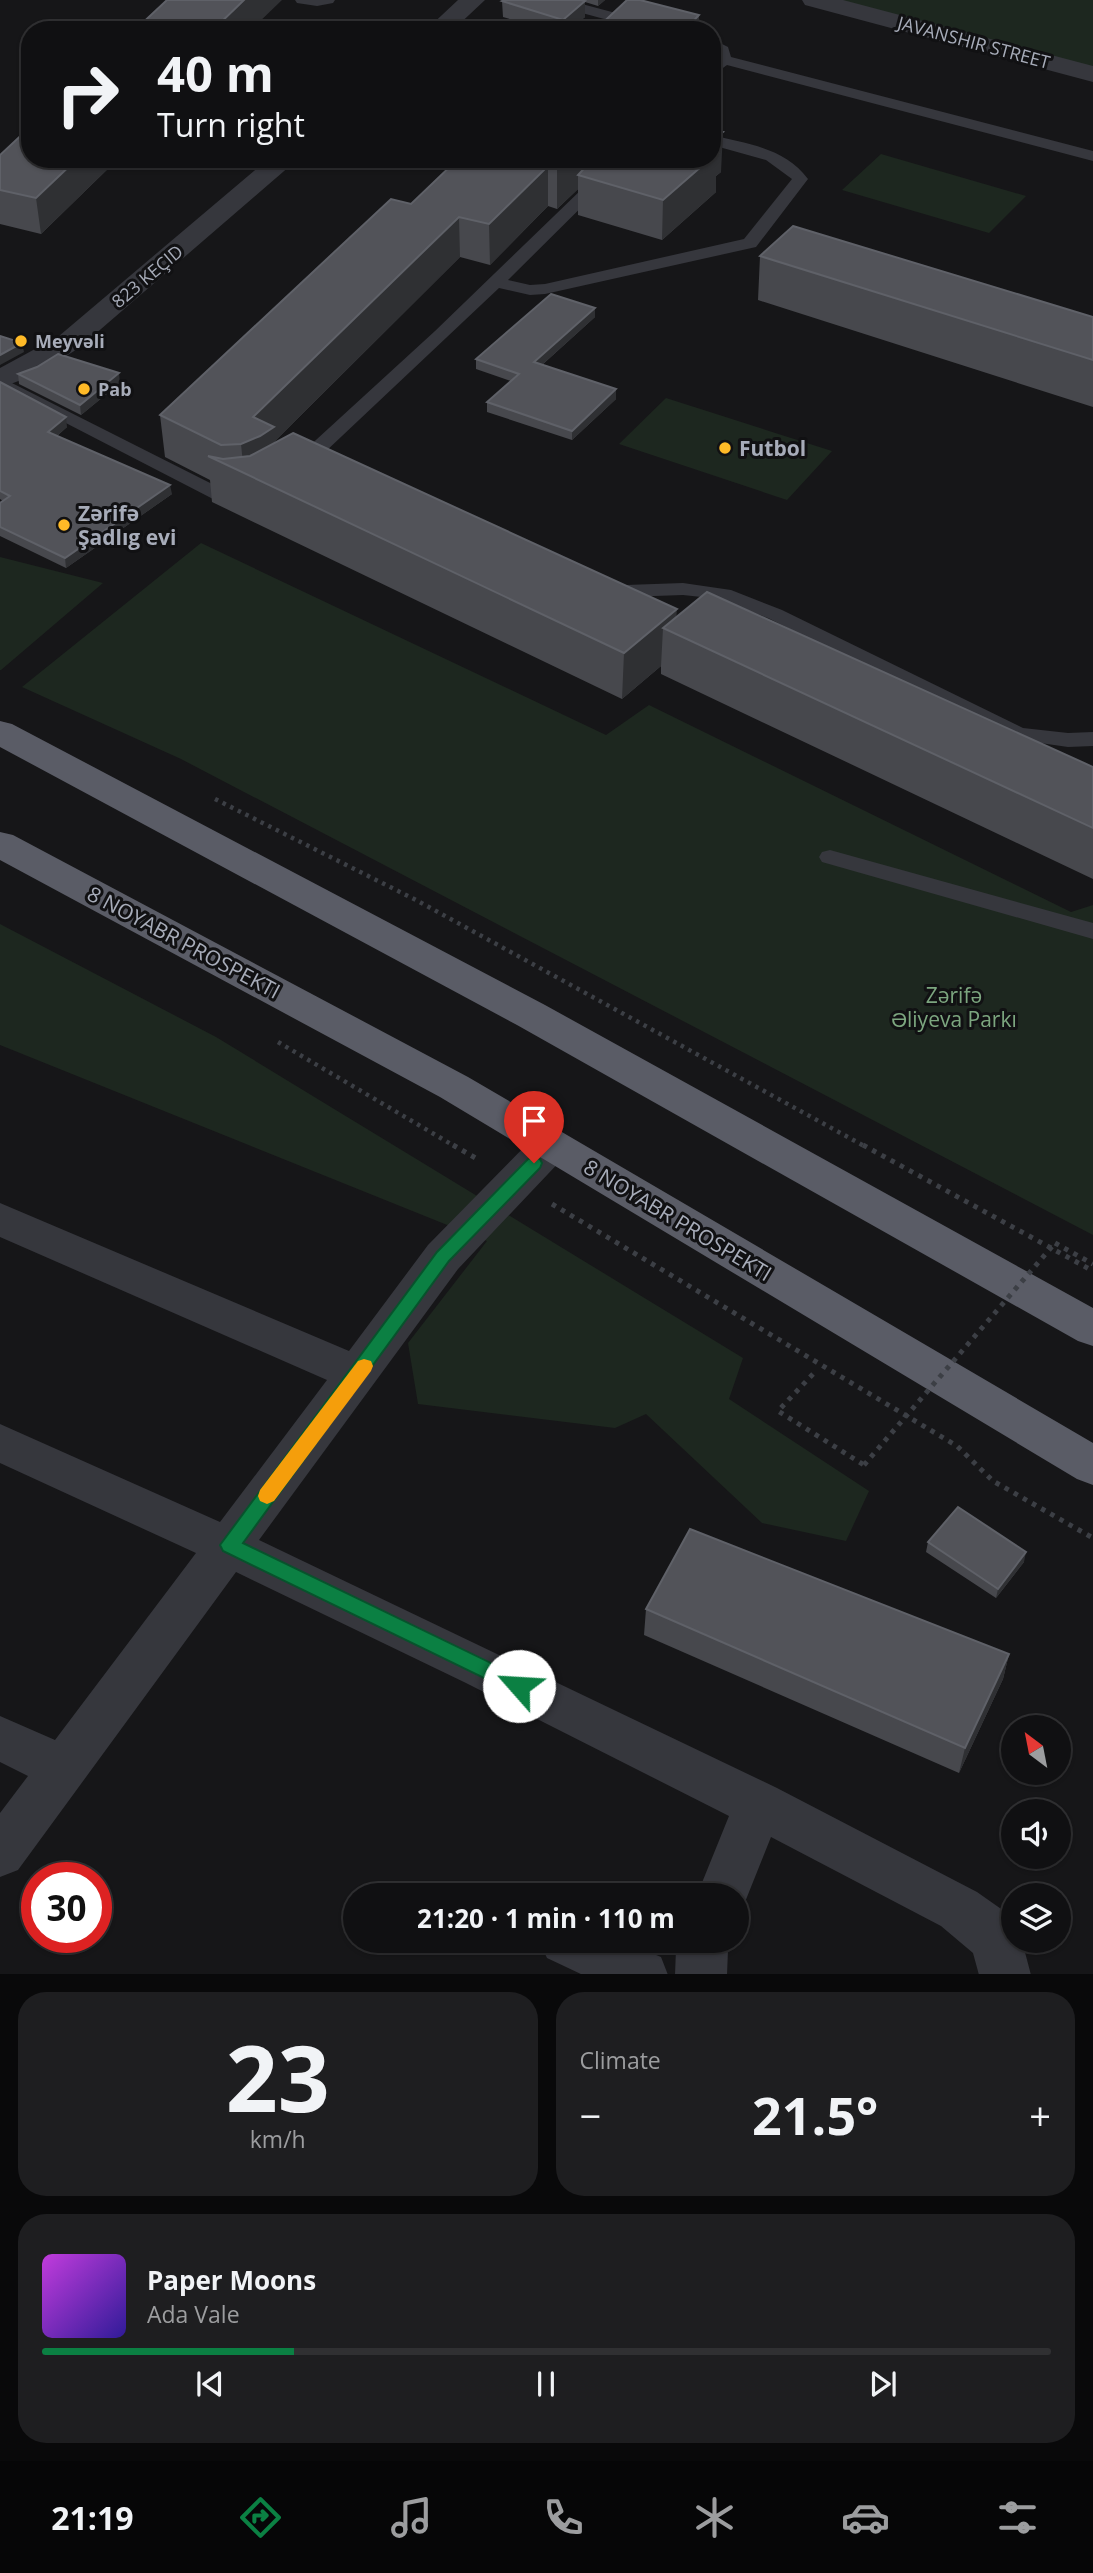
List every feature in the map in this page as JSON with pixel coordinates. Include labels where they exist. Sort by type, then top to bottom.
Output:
[{"type":"highway","points":[[0,732],[531,1015],[1093,1329]]},
{"type":"highway","name":"8 NOYABR PROSPEKTI","points":[[0,844],[454,1087],[1093,1466]]},
{"type":"street","points":[[448,21],[473,0]]},
{"type":"street","name":"JAVANSHIR STREET","points":[[814,0],[1093,74]]},
{"type":"street","name":"823 KEÇID","points":[[0,381],[26,369],[69,342],[274,168]]},
{"type":"street","points":[[0,1853],[443,1257],[551,1144]]},
{"type":"street","points":[[0,1219],[358,1374]]},
{"type":"street","points":[[0,1443],[230,1545],[760,1804],[959,1909],[988,1929],[1004,1955],[1005,1974]]},
{"type":"street","points":[[0,1738],[64,1769]]},
{"type":"street","points":[[728,1883],[760,1804]]},
{"type":"street","points":[[592,1953],[640,1974]]},
{"type":"street","points":[[701,1974],[702,1953]]},
{"type":"lane","points":[[302,0],[328,0]]},
{"type":"lane","points":[[550,0],[629,21]]},
{"type":"lane","points":[[721,49],[724,60]]},
{"type":"lane","points":[[721,63],[724,60]]},
{"type":"lane","points":[[724,60],[1093,156]]},
{"type":"lane","points":[[496,282],[530,289],[545,289],[757,245],[800,179],[791,167],[775,157],[721,142]]},
{"type":"lane","points":[[288,473],[314,463],[613,168]]},
{"type":"lane","points":[[0,381],[220,495],[237,498],[258,492]]},
{"type":"lane","points":[[594,585],[626,591],[683,589],[724,594],[775,614],[1019,734],[1068,740],[1093,739]]},
{"type":"lane","points":[[830,857],[1093,931]]},
{"type":"path","points":[[813,1374],[778,1411],[864,1465],[1055,1244],[1093,1264]]},
{"type":"green space","points":[[828,0],[1093,0],[1093,68]]},
{"type":"green space","points":[[881,154],[1026,196],[989,233],[842,190]]},
{"type":"green space","name":"Futbol","points":[[666,398],[832,451],[787,500],[619,444]]},
{"type":"green space","name":"Zərifə Əliyeva Parkı","points":[[201,543],[606,735],[649,705],[1071,912],[1093,905],[1093,1235],[181,759],[22,687]]},
{"type":"green space","points":[[0,557],[103,583],[1,670],[0,670]]},
{"type":"green space","points":[[0,924],[216,1037],[743,1358],[729,1399],[869,1491],[846,1541],[762,1523],[646,1414],[615,1428],[418,1404],[408,1343],[487,1241],[0,1045]]},
{"type":"building","points":[[167,0],[244,0],[222,21],[145,21]]},
{"type":"building","points":[[627,0],[640,0],[699,15],[693,21],[605,21]]},
{"type":"building","points":[[502,1],[585,1],[563,20]]},
{"type":"building","points":[[21,135],[21,168],[68,168],[36,198],[0,190],[0,155]]},
{"type":"building","points":[[449,168],[546,168],[489,224],[459,217],[253,417],[274,427],[260,436],[241,444],[221,445],[160,415],[391,199],[411,204]]},
{"type":"building","points":[[585,168],[700,168],[663,200],[578,175]]},
{"type":"building","points":[[793,226],[1093,317],[1093,360],[760,256]]},
{"type":"building","points":[[551,294],[595,308],[534,362],[616,389],[572,431],[487,402],[519,374],[476,359]]},
{"type":"building","points":[[0,336],[22,343],[0,355]]},
{"type":"building","points":[[58,354],[119,373],[80,405],[18,374],[37,367]]},
{"type":"building","points":[[0,382],[66,417],[48,432],[170,485],[65,558],[0,527],[0,503],[10,496],[0,491]]},
{"type":"building","points":[[293,433],[677,609],[624,653],[208,456],[223,459],[250,456]]},
{"type":"building","points":[[707,592],[1093,767],[1093,828],[663,628]]},
{"type":"building","points":[[958,1507],[1026,1552],[998,1589],[928,1542]]},
{"type":"building","points":[[690,1529],[1009,1654],[965,1748],[646,1609]]},
{"type":"slow traffic","points":[[267,1496],[364,1366]]},
{"type":"place","name":"Meyvəli","points":[[21,341]]},
{"type":"place","name":"Pab","points":[[84,389]]},
{"type":"place","name":"Futbol","points":[[725,448]]},
{"type":"place","name":"Zərifə Şadlıg evi","points":[[64,525]]},
{"type":"route","points":[[519,1686],[230,1545],[443,1257],[534,1163]]}]
